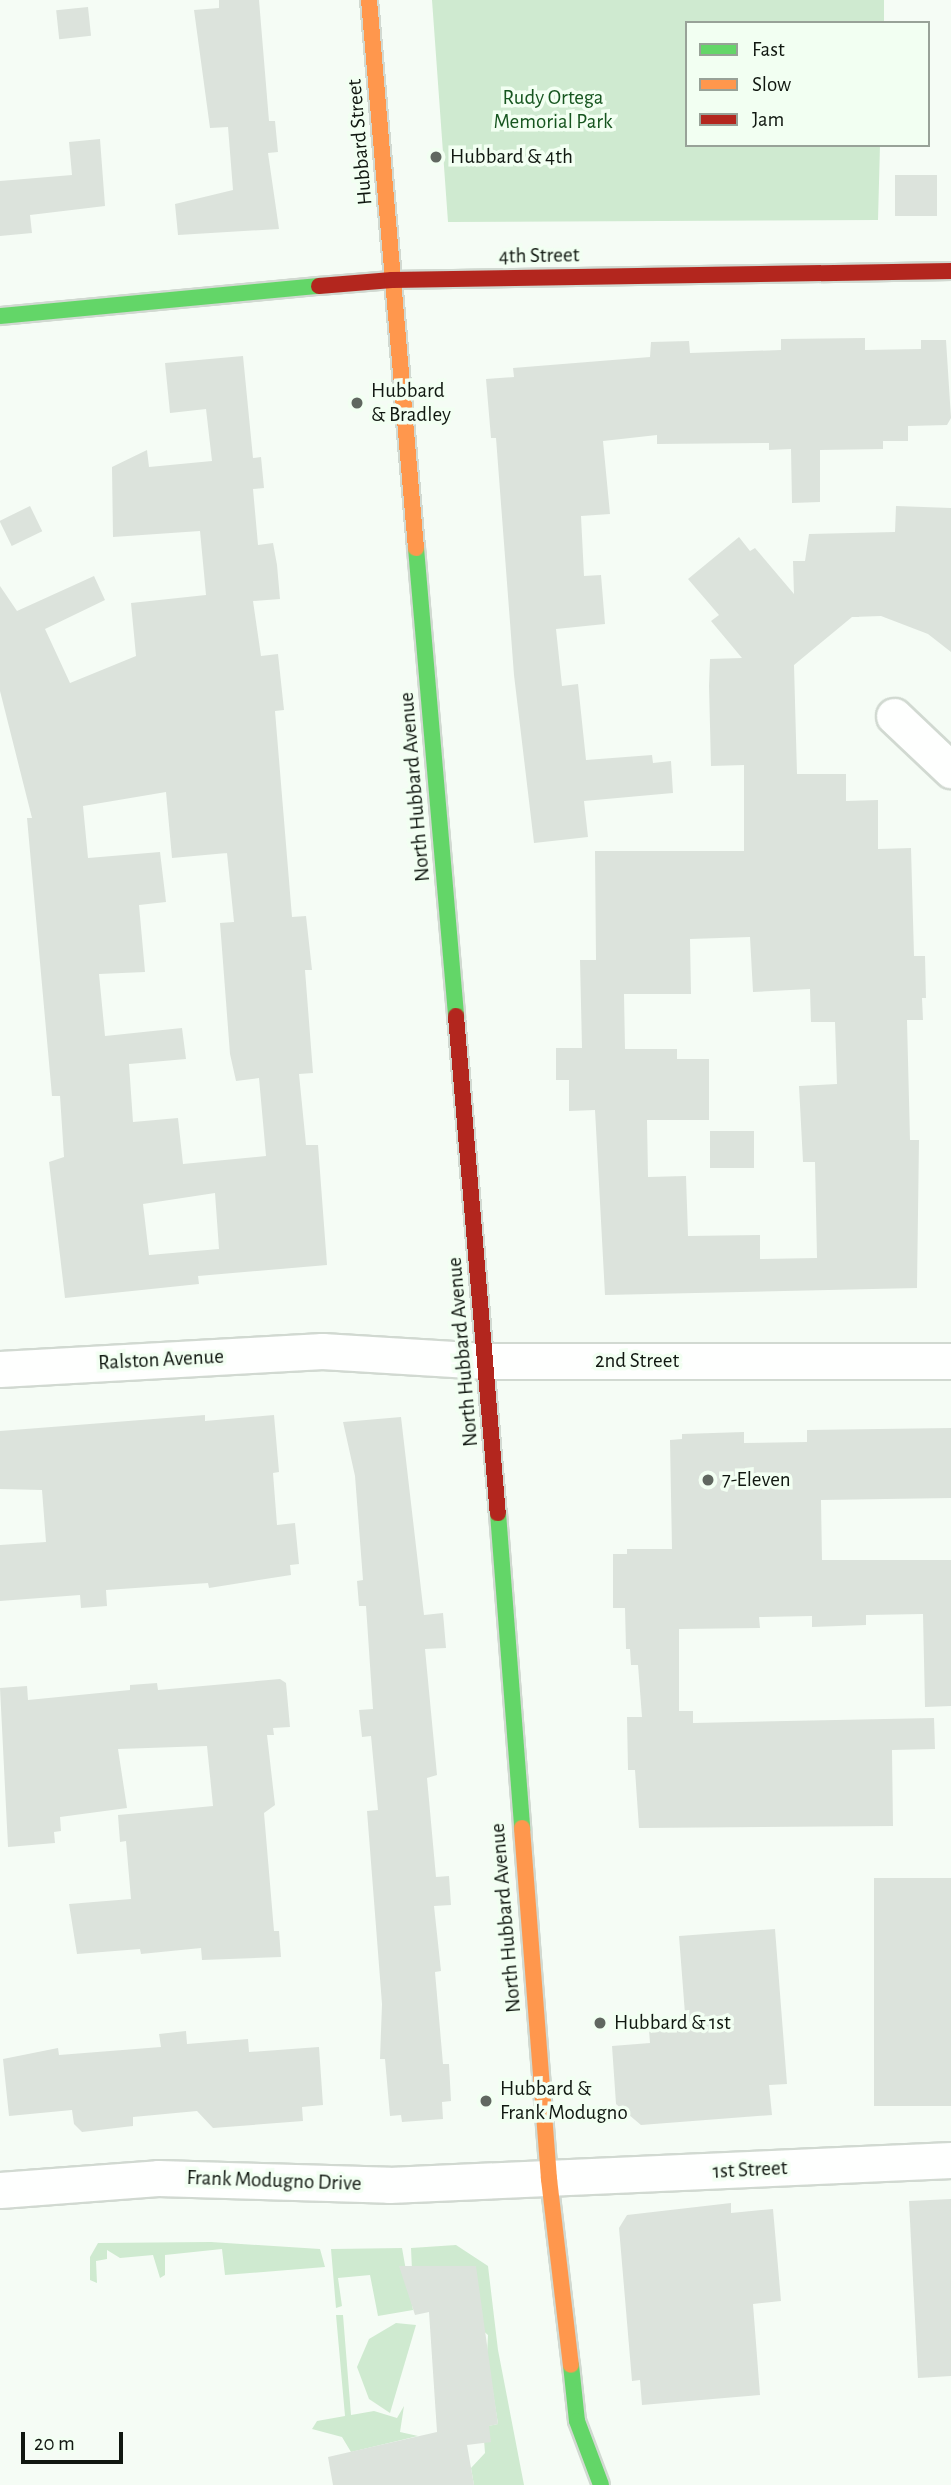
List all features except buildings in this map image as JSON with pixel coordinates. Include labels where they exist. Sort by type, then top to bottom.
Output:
[{"type":"main road","name":"Hubbard Street","points":[[369,0],[392,280]]},
{"type":"main road","name":"4th Street","points":[[0,316],[128,301],[392,280],[951,271]]},
{"type":"main road","name":"North Hubbard Avenue","points":[[392,280],[486,1361],[549,2179],[577,2421],[573,2459]]},
{"type":"main road","name":"North Hubbard Avenue","points":[[577,2421],[601,2485]]},
{"type":"street","points":[[894,716],[951,769]]},
{"type":"street","name":"2nd Street","points":[[322,1352],[486,1361],[951,1361]]},
{"type":"street","name":"Ralston Avenue","points":[[0,1369],[322,1352]]},
{"type":"street","name":"1st Street","points":[[549,2179],[951,2160]]},
{"type":"street","name":"Frank Modugno Drive","points":[[0,2190],[158,2178],[389,2185],[549,2179]]},
{"type":"green space","name":"Rudy Ortega Memorial Park","points":[[432,0],[884,0],[884,21],[685,21],[685,147],[880,147],[878,220],[448,222]]},
{"type":"green space","points":[[211,2242],[320,2249],[325,2267],[225,2275],[222,2249],[165,2255],[165,2275],[160,2278],[153,2255],[120,2258],[107,2250],[107,2259],[96,2261],[97,2283],[90,2280],[90,2257],[98,2243]]},
{"type":"green space","points":[[456,2245],[488,2266],[498,2350],[524,2485],[474,2485],[471,2468],[485,2453],[483,2427],[498,2424],[487,2355],[488,2335],[412,2270],[411,2248]]},
{"type":"green space","points":[[402,2248],[413,2310],[378,2316],[370,2275],[338,2278],[342,2306],[336,2308],[331,2249]]},
{"type":"green space","points":[[336,2315],[343,2315],[351,2415],[374,2411],[397,2418],[404,2406],[400,2432],[418,2436],[351,2452],[342,2437],[312,2429],[317,2421],[345,2416]]},
{"type":"green space","points":[[396,2323],[416,2325],[390,2413],[369,2399],[357,2367],[369,2339]]},
{"type":"traffic: fast","points":[[0,316],[319,286]]},
{"type":"traffic: fast","points":[[416,548],[456,1016]]},
{"type":"traffic: fast","points":[[498,1513],[522,1828]]},
{"type":"traffic: fast","points":[[571,2365],[577,2421],[601,2485]]},
{"type":"traffic: slow","points":[[369,0],[416,548]]},
{"type":"traffic: slow","points":[[522,1828],[549,2179],[571,2365]]},
{"type":"traffic: jam","points":[[319,286],[392,280],[951,271]]},
{"type":"traffic: jam","points":[[456,1016],[498,1513]]},
{"type":"place","name":"Hubbard & 4th","points":[[436,157]]},
{"type":"place","name":"Hubbard & Bradley","points":[[357,403]]},
{"type":"place","name":"7-Eleven","points":[[708,1480]]},
{"type":"place","name":"Hubbard & 1st","points":[[600,2023]]},
{"type":"place","name":"Hubbard & Frank Modugno","points":[[486,2101]]}]
